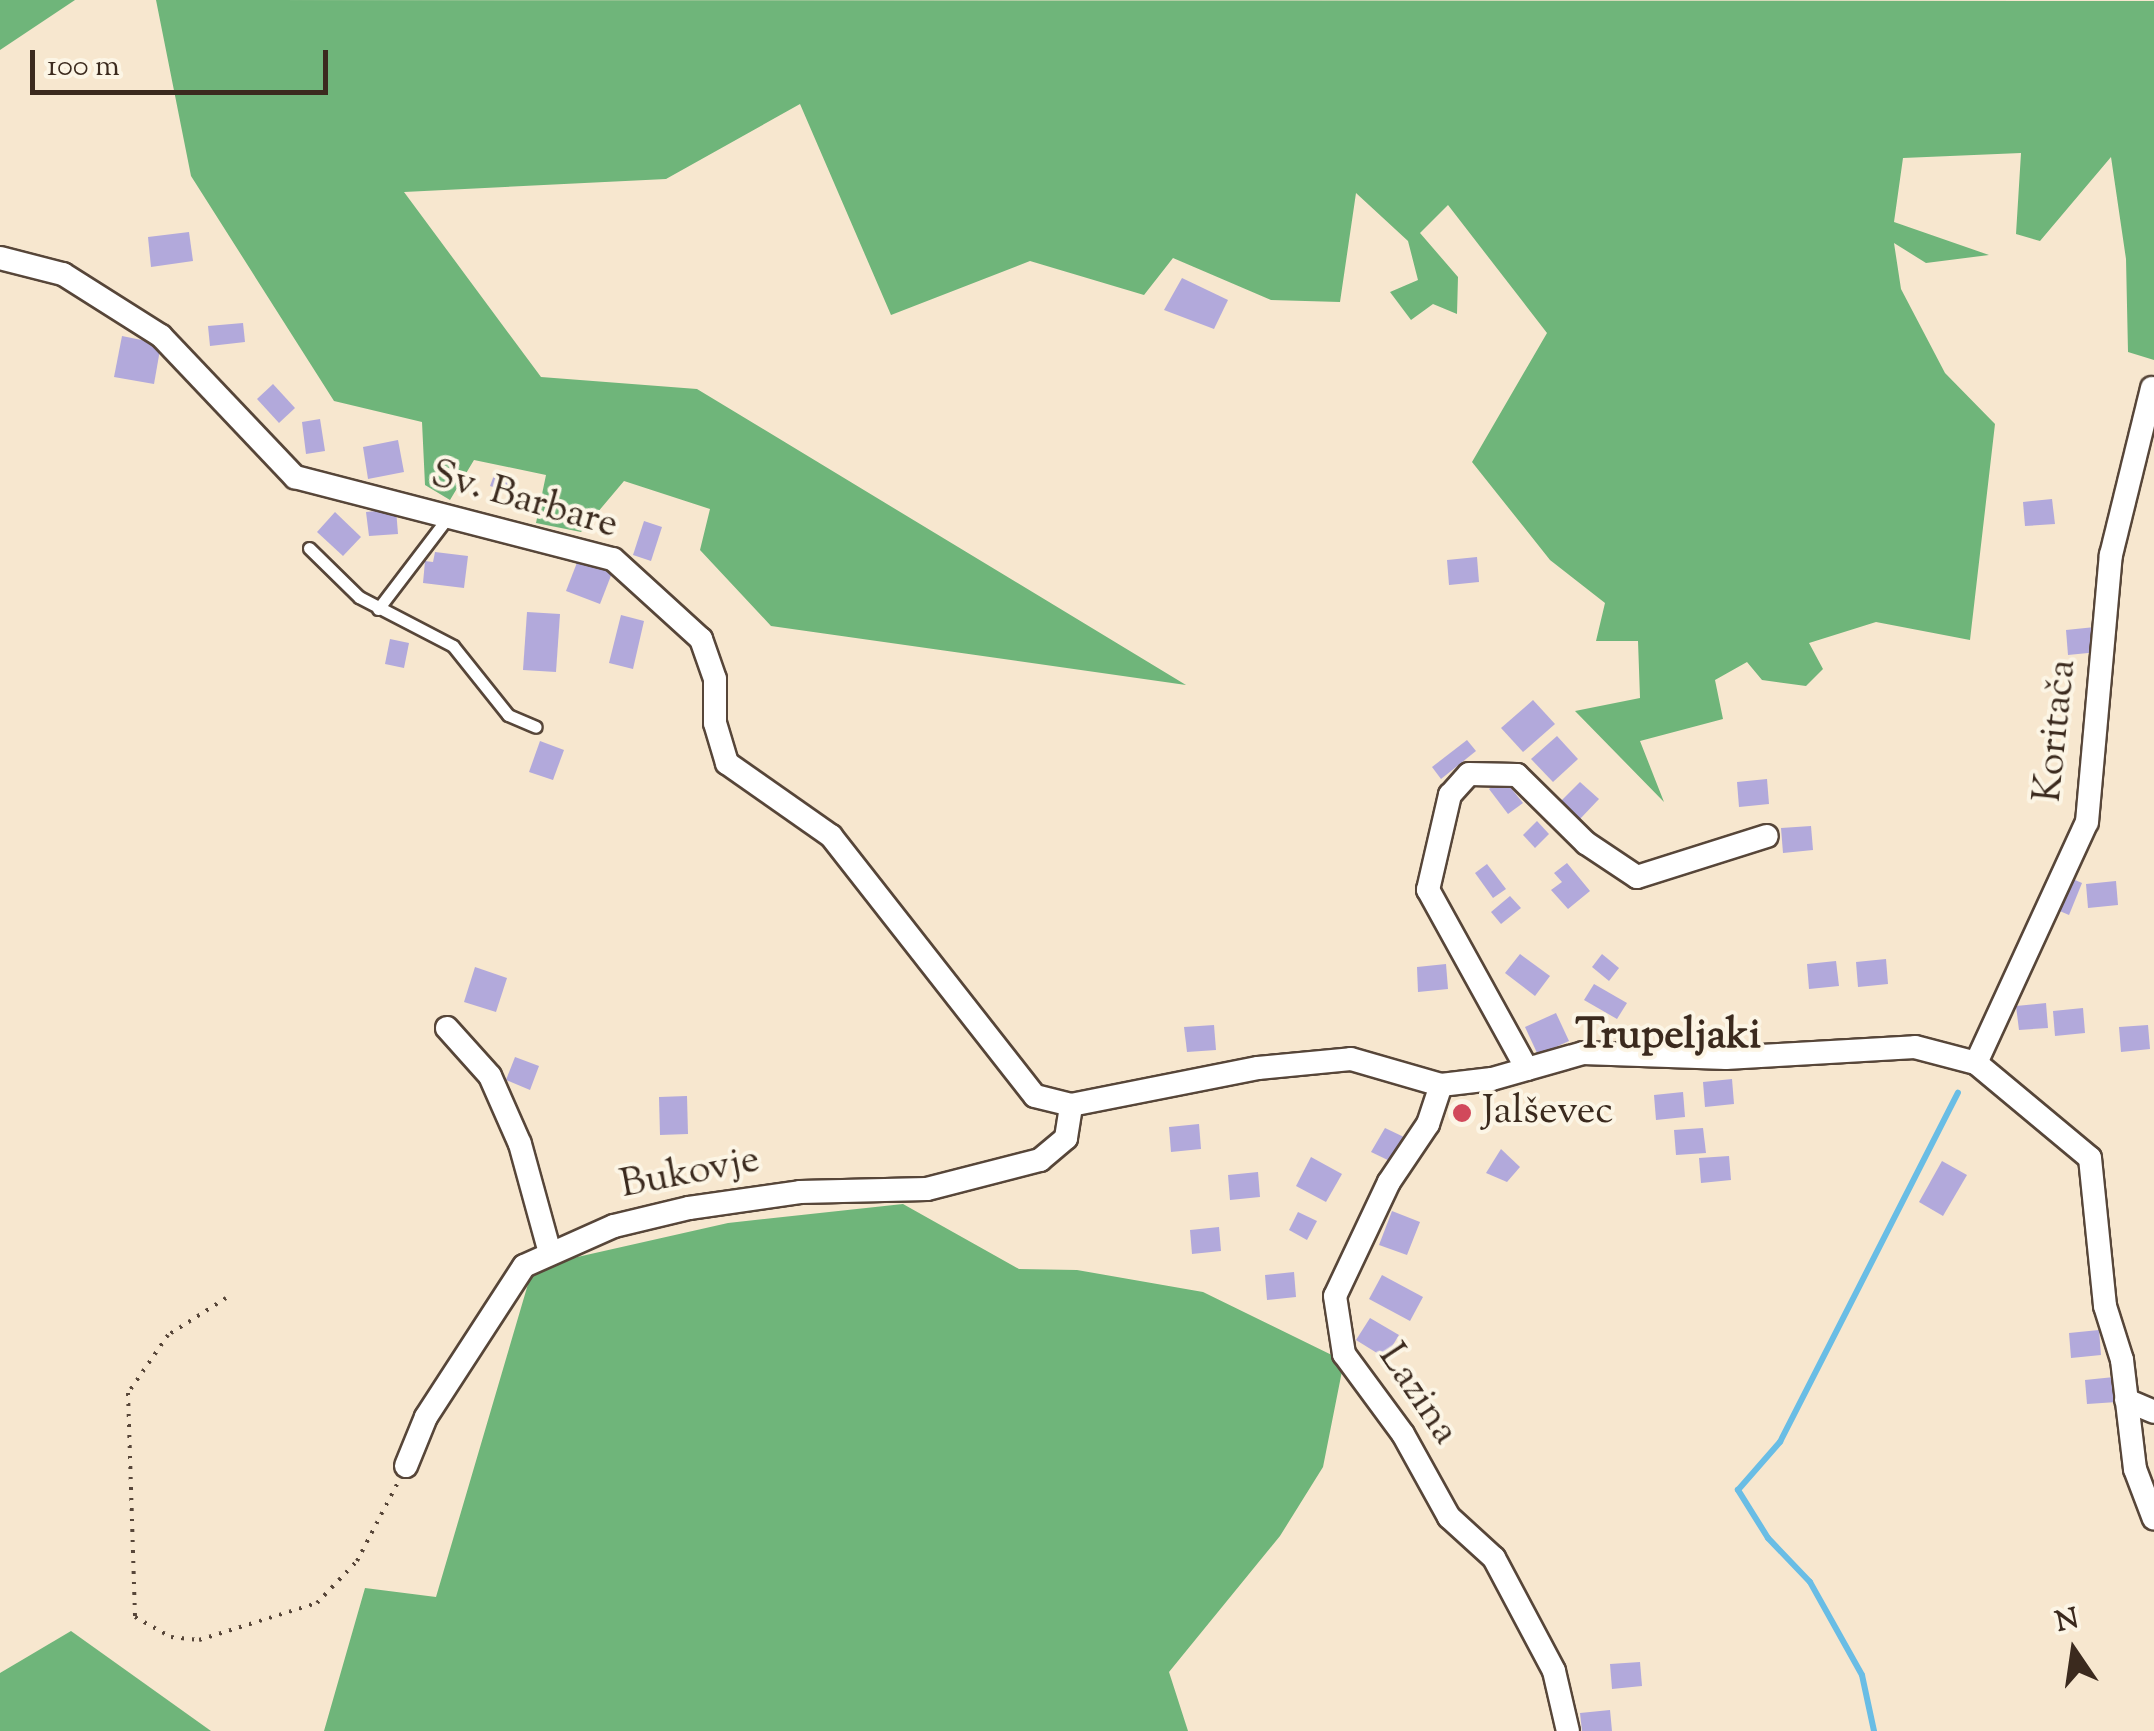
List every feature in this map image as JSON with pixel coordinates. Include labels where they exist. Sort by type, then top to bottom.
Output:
[{"type":"street","name":"Sv. Barbare","points":[[0,258],[63,274],[161,336],[295,477],[613,560],[701,639],[715,679],[715,724],[727,763],[831,836],[1034,1096],[1071,1105]]},
{"type":"street","name":"Koritača","points":[[1976,1063],[2088,822],[2112,555],[2152,388]]},
{"type":"street","points":[[1527,1069],[1428,890],[1450,794],[1469,774],[1517,775],[1586,842],[1637,877],[1766,836]]},
{"type":"street","points":[[448,1028],[490,1076],[520,1144],[550,1253]]},
{"type":"street","points":[[1071,1105],[1258,1068],[1351,1059],[1442,1085],[1527,1069],[1583,1053],[1761,1058],[1858,1046],[1915,1046],[1976,1063],[2090,1158],[2105,1306],[2122,1360],[2135,1469],[2154,1519]]},
{"type":"street","name":"Lazina","points":[[1442,1085],[1428,1124],[1390,1182],[1335,1296],[1344,1354],[1403,1434],[1450,1517],[1494,1558],[1554,1671],[1568,1731]]},
{"type":"street","name":"Bukovje","points":[[406,1466],[426,1418],[524,1266],[614,1226],[690,1208],[800,1192],[927,1188],[1040,1160],[1066,1138],[1071,1105]]},
{"type":"street","points":[[2126,1400],[2154,1412]]},
{"type":"lane","points":[[378,609],[448,516]]},
{"type":"lane","points":[[310,548],[378,609],[453,646],[508,715],[536,727]]},
{"type":"path","points":[[226,1298],[168,1335],[128,1393],[135,1617],[171,1637],[199,1640],[317,1604],[357,1561],[406,1466]]},
{"type":"green space","points":[[0,0],[75,0],[0,50]]},
{"type":"green space","points":[[156,0],[2154,1],[2154,360],[2128,352],[2126,259],[2111,157],[2040,241],[2016,234],[2021,153],[1903,158],[1894,222],[1989,255],[1926,263],[1894,243],[1901,289],[1945,373],[1995,424],[1970,640],[1876,622],[1809,643],[1823,669],[1806,686],[1762,680],[1747,662],[1715,680],[1723,719],[1640,741],[1664,802],[1575,711],[1640,698],[1638,641],[1596,641],[1605,603],[1550,560],[1472,462],[1547,333],[1448,205],[1420,233],[1458,277],[1457,314],[1433,304],[1411,320],[1390,292],[1418,280],[1408,241],[1356,193],[1340,302],[1271,300],[1173,258],[1144,295],[1030,261],[891,315],[800,104],[666,179],[404,192],[541,377],[697,389],[1186,685],[771,626],[700,550],[710,509],[624,481],[581,532],[536,523],[546,475],[474,460],[450,500],[425,485],[422,422],[334,401],[191,176]]},
{"type":"green space","points":[[903,1204],[1019,1269],[1077,1270],[1203,1292],[1344,1361],[1323,1467],[1280,1536],[1169,1672],[1188,1731],[324,1731],[365,1588],[436,1597],[533,1267],[728,1223]]},
{"type":"green space","points":[[71,1631],[211,1731],[0,1731],[0,1673]]},
{"type":"building","points":[[189,232],[193,261],[151,267],[148,237]]},
{"type":"building","points":[[1182,278],[1228,300],[1214,329],[1164,310]]},
{"type":"building","points":[[243,323],[245,342],[210,346],[208,326]]},
{"type":"building","points":[[122,336],[161,344],[154,384],[114,377]]},
{"type":"building","points":[[273,384],[295,408],[279,423],[257,399]]},
{"type":"building","points":[[320,419],[325,451],[306,454],[302,422]]},
{"type":"building","points":[[398,440],[404,472],[368,479],[363,447]]},
{"type":"building","points":[[496,470],[514,476],[508,492],[490,486]]},
{"type":"building","points":[[2052,499],[2055,524],[2025,526],[2023,502]]},
{"type":"building","points":[[396,509],[398,534],[369,536],[366,512]]},
{"type":"building","points":[[335,512],[361,537],[343,556],[317,532]]},
{"type":"building","points":[[644,521],[662,527],[651,561],[633,555]]},
{"type":"building","points":[[435,552],[468,556],[464,588],[423,583],[425,561],[433,562]]},
{"type":"building","points":[[1477,557],[1479,582],[1449,585],[1447,560]]},
{"type":"building","points":[[578,560],[612,573],[600,604],[566,591]]},
{"type":"building","points":[[527,612],[560,614],[556,672],[523,670]]},
{"type":"building","points":[[621,615],[644,621],[633,669],[609,663]]},
{"type":"building","points":[[2095,627],[2098,652],[2068,655],[2066,630]]},
{"type":"building","points":[[390,639],[409,643],[404,668],[385,664]]},
{"type":"building","points":[[1533,700],[1555,724],[1523,752],[1501,728]]},
{"type":"building","points":[[1557,736],[1578,759],[1553,782],[1531,759]]},
{"type":"building","points":[[1467,740],[1476,751],[1441,779],[1432,767]]},
{"type":"building","points":[[540,741],[564,750],[553,780],[529,772]]},
{"type":"building","points":[[1503,778],[1523,803],[1508,814],[1489,789]]},
{"type":"building","points":[[1767,779],[1769,804],[1739,807],[1737,782]]},
{"type":"building","points":[[1580,782],[1599,799],[1580,819],[1561,801]]},
{"type":"building","points":[[1537,821],[1549,834],[1535,848],[1523,835]]},
{"type":"building","points":[[1811,826],[1813,850],[1783,853],[1781,828]]},
{"type":"building","points":[[1567,863],[1590,891],[1568,909],[1551,890],[1562,882],[1554,873]]},
{"type":"building","points":[[1487,864],[1506,889],[1493,898],[1475,873]]},
{"type":"building","points":[[2068,877],[2082,883],[2069,915],[2055,909]]},
{"type":"building","points":[[2116,881],[2118,905],[2088,908],[2086,884]]},
{"type":"building","points":[[1510,896],[1521,908],[1501,924],[1491,912]]},
{"type":"building","points":[[1520,954],[1550,976],[1535,996],[1505,973]]},
{"type":"building","points":[[1602,954],[1619,968],[1609,981],[1592,967]]},
{"type":"building","points":[[1886,959],[1888,984],[1858,987],[1856,962]]},
{"type":"building","points":[[1836,961],[1839,986],[1809,989],[1807,964]]},
{"type":"building","points":[[1446,964],[1448,989],[1418,992],[1417,967]]},
{"type":"building","points":[[475,967],[507,978],[496,1012],[464,1002]]},
{"type":"building","points":[[1594,984],[1627,1003],[1617,1019],[1584,1000]]},
{"type":"building","points":[[2046,1003],[2048,1028],[2019,1030],[2016,1006]]},
{"type":"building","points":[[2083,1008],[2085,1033],[2055,1036],[2053,1011]]},
{"type":"building","points":[[1556,1013],[1569,1041],[1538,1055],[1525,1027]]},
{"type":"building","points":[[1214,1025],[1216,1050],[1187,1052],[1184,1027]]},
{"type":"building","points":[[2148,1025],[2150,1049],[2121,1052],[2119,1027]]},
{"type":"building","points":[[515,1057],[539,1066],[530,1090],[506,1080]]},
{"type":"building","points":[[1732,1079],[1734,1104],[1705,1107],[1703,1082]]},
{"type":"building","points":[[1683,1092],[1685,1117],[1656,1120],[1654,1095]]},
{"type":"building","points":[[687,1096],[688,1134],[660,1135],[659,1097]]},
{"type":"building","points":[[1199,1124],[1201,1149],[1171,1152],[1169,1127]]},
{"type":"building","points":[[1385,1128],[1406,1138],[1392,1162],[1371,1152]]},
{"type":"building","points":[[1703,1128],[1706,1153],[1676,1155],[1674,1130]]},
{"type":"building","points":[[1501,1149],[1520,1167],[1507,1182],[1486,1173]]},
{"type":"building","points":[[1729,1156],[1731,1180],[1701,1183],[1699,1158]]},
{"type":"building","points":[[1311,1157],[1342,1174],[1326,1202],[1296,1186]]},
{"type":"building","points":[[1942,1161],[1967,1175],[1943,1216],[1919,1202]]},
{"type":"building","points":[[1258,1172],[1260,1197],[1230,1200],[1228,1175]]},
{"type":"building","points":[[1392,1211],[1420,1222],[1407,1255],[1379,1245]]},
{"type":"building","points":[[1298,1212],[1317,1221],[1307,1240],[1289,1230]]},
{"type":"building","points":[[1219,1227],[1221,1251],[1192,1254],[1190,1230]]},
{"type":"building","points":[[1294,1272],[1296,1297],[1267,1300],[1265,1275]]},
{"type":"building","points":[[1382,1275],[1423,1297],[1410,1321],[1369,1299]]},
{"type":"building","points":[[1370,1318],[1399,1335],[1385,1358],[1356,1340]]},
{"type":"building","points":[[2099,1330],[2101,1355],[2071,1358],[2069,1333]]},
{"type":"building","points":[[2114,1377],[2117,1402],[2087,1404],[2085,1380]]},
{"type":"building","points":[[1640,1662],[1642,1686],[1612,1689],[1610,1664]]},
{"type":"building","points":[[1610,1710],[1612,1731],[1582,1731],[1580,1713]]},
{"type":"waterway","name":"Jalševec","points":[[1874,1731],[1862,1675],[1810,1582],[1768,1538],[1738,1490],[1780,1442],[1958,1093]]},
{"type":"place","name":"Jalševec","points":[[1462,1113]]},
{"type":"district","name":"Trupeljaki","points":[[1668,1037]]}]
